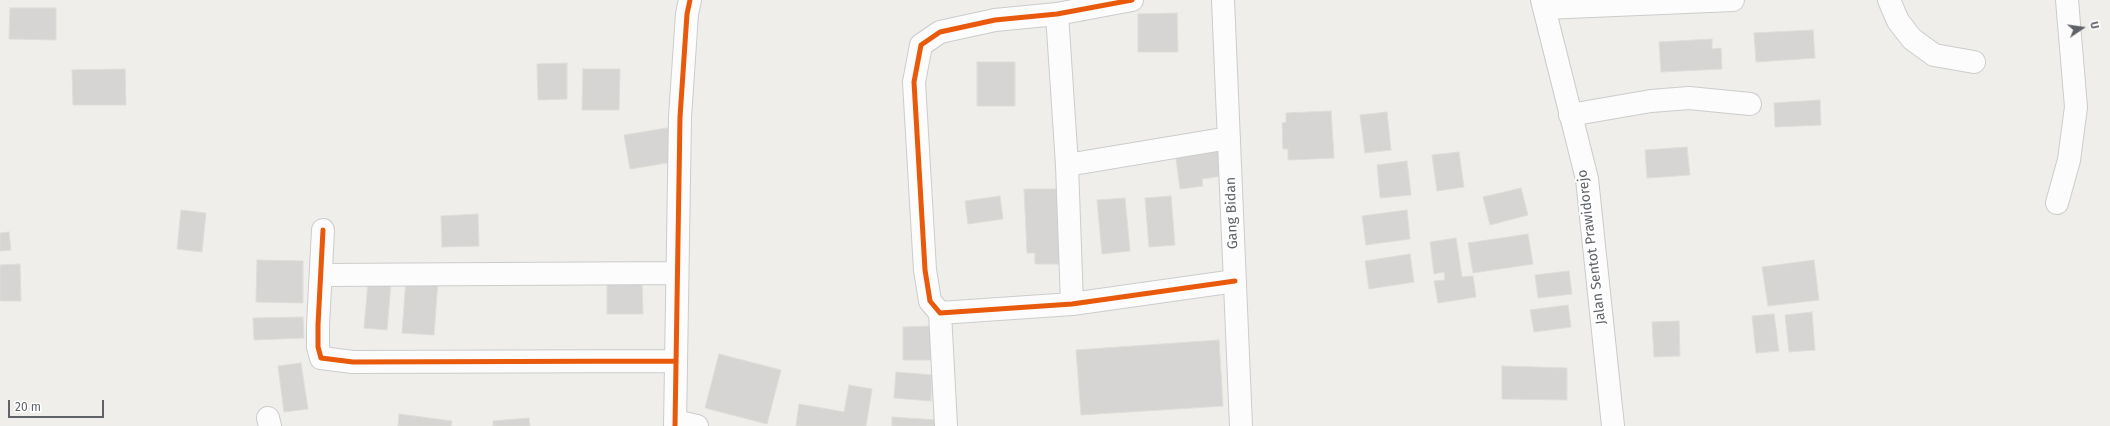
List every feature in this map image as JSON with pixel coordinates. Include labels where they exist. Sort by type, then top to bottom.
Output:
[{"type":"street","points":[[690,0],[680,117],[675,424],[697,426]]},
{"type":"street","points":[[946,426],[940,313],[930,301],[925,270],[914,82],[921,45],[940,32],[995,20],[1057,14],[1132,0]]},
{"type":"street","name":"Gang Bidan","points":[[1223,0],[1241,426]]},
{"type":"street","points":[[1544,4],[1734,0]]},
{"type":"street","points":[[1889,0],[1898,21],[1912,40],[1934,55],[1974,62]]},
{"type":"street","points":[[2058,203],[2069,160],[2076,108],[2067,0]]},
{"type":"street","name":"Jalan Sentot Prawidorejo","points":[[1544,4],[1570,115],[1587,178],[1613,426]]},
{"type":"street","points":[[1057,14],[1067,165],[1072,304]]},
{"type":"street","points":[[1570,115],[1651,101],[1689,98],[1750,104]]},
{"type":"street","points":[[1067,165],[1229,138]]},
{"type":"street","points":[[323,230],[322,275],[318,325],[318,347],[321,358],[353,362],[675,361]]},
{"type":"street","points":[[322,275],[677,273]]},
{"type":"street","points":[[940,313],[1072,304],[1235,282]]},
{"type":"building","points":[[10,8],[56,8],[56,40],[9,39]]},
{"type":"building","points":[[1177,13],[1178,52],[1138,52],[1138,14]]},
{"type":"building","points":[[1813,30],[1815,58],[1756,62],[1754,33]]},
{"type":"building","points":[[1712,39],[1712,49],[1721,48],[1722,69],[1661,72],[1659,42]]},
{"type":"building","points":[[977,62],[1015,62],[1015,106],[977,106]]},
{"type":"building","points":[[567,63],[567,99],[538,100],[537,64]]},
{"type":"building","points":[[125,69],[126,105],[73,105],[72,70]]},
{"type":"building","points":[[583,69],[620,69],[619,110],[582,110]]},
{"type":"building","points":[[1820,100],[1821,125],[1775,127],[1774,103]]},
{"type":"building","points":[[1331,111],[1334,158],[1288,160],[1288,149],[1283,149],[1282,123],[1286,122],[1286,113]]},
{"type":"building","points":[[1387,112],[1391,150],[1365,153],[1360,115]]},
{"type":"building","points":[[673,127],[679,161],[630,169],[624,135]]},
{"type":"building","points":[[1226,144],[1229,175],[1202,179],[1203,186],[1180,189],[1175,151]]},
{"type":"building","points":[[1687,147],[1690,175],[1647,178],[1645,150]]},
{"type":"building","points":[[1459,152],[1464,187],[1437,191],[1432,155]]},
{"type":"building","points":[[1407,161],[1411,195],[1380,198],[1377,165]]},
{"type":"building","points":[[1521,188],[1528,215],[1490,225],[1483,197]]},
{"type":"building","points":[[1024,189],[1064,189],[1065,264],[1035,264],[1035,253],[1027,253]]},
{"type":"building","points":[[1000,196],[1003,219],[968,224],[965,201]]},
{"type":"building","points":[[1171,196],[1175,245],[1149,247],[1145,198]]},
{"type":"building","points":[[1125,198],[1130,251],[1102,254],[1097,200]]},
{"type":"building","points":[[181,210],[206,213],[202,252],[177,249]]},
{"type":"building","points":[[1407,210],[1410,239],[1366,245],[1362,216]]},
{"type":"building","points":[[478,214],[479,246],[442,247],[441,216]]},
{"type":"building","points":[[9,232],[11,250],[0,251],[0,233]]},
{"type":"building","points":[[1528,234],[1533,264],[1473,273],[1468,243]]},
{"type":"building","points":[[1456,238],[1462,277],[1473,276],[1476,297],[1438,303],[1434,281],[1445,280],[1444,272],[1434,274],[1430,242]]},
{"type":"building","points":[[1410,254],[1414,282],[1369,289],[1365,261]]},
{"type":"building","points":[[257,260],[303,261],[303,303],[256,302]]},
{"type":"building","points":[[1814,260],[1819,300],[1768,306],[1762,267]]},
{"type":"building","points":[[20,264],[21,301],[0,301],[0,265]]},
{"type":"building","points":[[1569,271],[1572,294],[1538,298],[1535,275]]},
{"type":"building","points":[[406,279],[438,280],[434,335],[402,333]]},
{"type":"building","points":[[368,282],[391,284],[387,330],[364,328]]},
{"type":"building","points":[[642,282],[643,314],[607,314],[607,283]]},
{"type":"building","points":[[1568,305],[1571,327],[1534,332],[1530,310]]},
{"type":"building","points":[[1812,312],[1815,350],[1789,352],[1785,315]]},
{"type":"building","points":[[1774,314],[1779,351],[1756,353],[1752,316]]},
{"type":"building","points":[[303,317],[304,338],[254,340],[253,318]]},
{"type":"building","points":[[1679,321],[1680,356],[1654,357],[1652,322]]},
{"type":"building","points":[[932,326],[932,360],[903,360],[903,327]]},
{"type":"building","points":[[1219,340],[1223,406],[1081,415],[1076,350]]},
{"type":"building","points":[[719,354],[781,370],[767,424],[705,408]]},
{"type":"building","points":[[301,363],[308,409],[284,412],[278,366]]},
{"type":"building","points":[[1502,366],[1567,368],[1567,400],[1502,399]]},
{"type":"building","points":[[896,372],[932,375],[931,401],[894,398]]},
{"type":"building","points":[[849,385],[872,389],[866,426],[796,426],[799,404],[844,412]]},
{"type":"building","points":[[399,414],[452,421],[451,426],[398,426]]},
{"type":"building","points":[[892,417],[937,420],[936,426],[892,426]]},
{"type":"building","points":[[529,418],[530,426],[493,426],[493,421]]},
{"type":"cycle path","points":[[675,426],[680,117],[687,14],[690,0]]},
{"type":"cycle path","points":[[1132,0],[1057,14],[995,20],[940,32],[921,45],[914,82],[925,270],[930,301],[940,313],[1072,304],[1235,281]]},
{"type":"cycle path","points":[[323,230],[318,325],[318,347],[321,358],[353,362],[675,361]]}]
